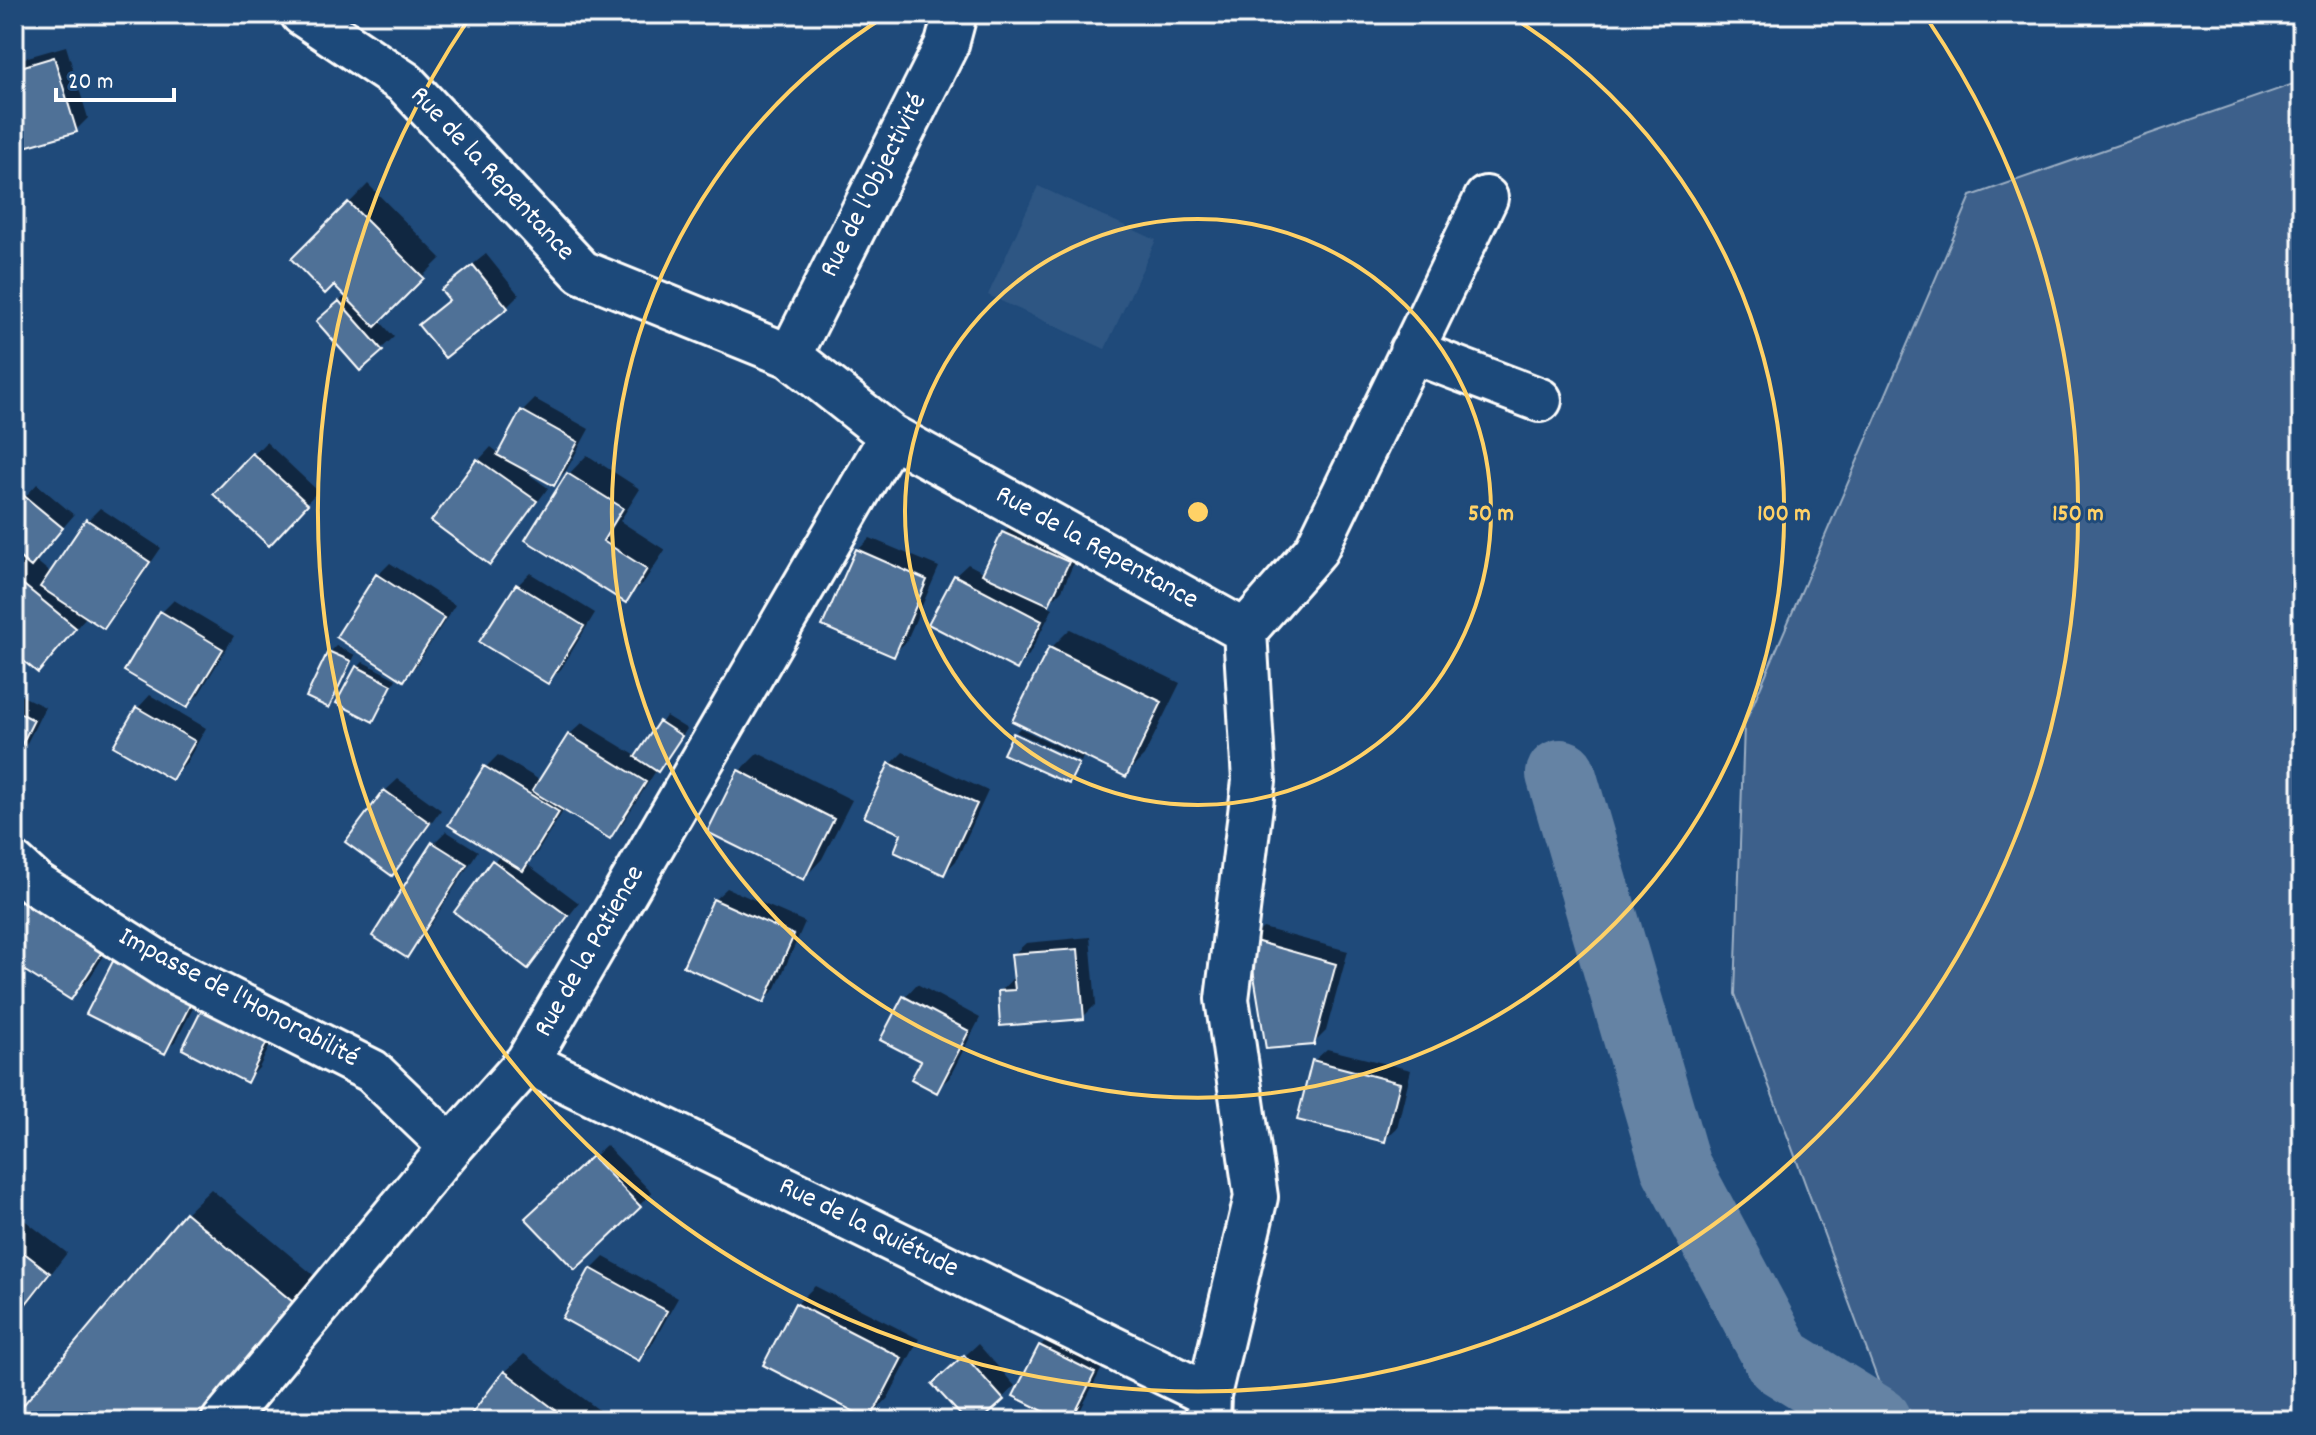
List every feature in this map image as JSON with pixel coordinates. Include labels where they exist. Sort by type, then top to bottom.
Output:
[{"type":"street","name":"Rue de la Repentance","points":[[302,14],[405,83],[582,272],[790,356],[891,436],[1245,631]]},
{"type":"street","name":"Rue de l'Objectivité","points":[[790,356],[947,44],[955,14]]},
{"type":"street","points":[[1209,1408],[1256,1197],[1227,999],[1254,781],[1245,631],[1316,550],[1486,198]]},
{"type":"street","points":[[1411,351],[1540,400]]},
{"type":"street","name":"Rue de la Patience","points":[[223,1421],[451,1147],[527,1062],[891,436]]},
{"type":"street","name":"Impasse de l'Honorabilité","points":[[14,864],[37,885],[169,969],[372,1071],[451,1147]]},
{"type":"street","name":"Rue de la Quiétude","points":[[527,1062],[1209,1408]]},
{"type":"shaded area","points":[[2302,81],[2302,1421],[1893,1421],[1735,994],[1744,725],[1971,196]]},
{"type":"shaded area","points":[[1038,186],[1156,240],[1105,349],[988,295]]},
{"type":"building","points":[[54,57],[77,132],[14,150],[14,69]]},
{"type":"building","points":[[348,202],[424,278],[375,327],[334,285],[325,294],[291,259]]},
{"type":"building","points":[[473,265],[508,308],[445,358],[418,325],[449,300],[441,290]]},
{"type":"building","points":[[339,301],[383,351],[360,371],[316,321]]},
{"type":"building","points":[[521,410],[578,442],[554,486],[497,455]]},
{"type":"building","points":[[252,453],[308,504],[269,546],[213,494]]},
{"type":"building","points":[[477,459],[537,501],[490,565],[431,521]]},
{"type":"building","points":[[567,473],[623,508],[603,541],[647,569],[626,603],[525,540]]},
{"type":"building","points":[[23,495],[63,528],[31,567],[14,553],[14,506]]},
{"type":"building","points":[[86,519],[150,562],[104,629],[40,587]]},
{"type":"building","points":[[1002,532],[1069,562],[1049,605],[982,574]]},
{"type":"building","points":[[856,549],[927,580],[894,657],[822,626]]},
{"type":"building","points":[[376,574],[444,618],[404,681],[336,637]]},
{"type":"building","points":[[954,575],[1042,621],[1017,670],[928,624]]},
{"type":"building","points":[[14,577],[76,628],[38,673],[14,653]]},
{"type":"building","points":[[516,584],[584,626],[548,684],[479,642]]},
{"type":"building","points":[[160,611],[223,649],[187,708],[124,671]]},
{"type":"building","points":[[1049,647],[1162,702],[1126,777],[1012,721]]},
{"type":"building","points":[[328,651],[351,661],[329,708],[306,697]]},
{"type":"building","points":[[356,666],[392,685],[373,722],[336,703]]},
{"type":"building","points":[[136,707],[195,741],[172,780],[113,746]]},
{"type":"building","points":[[14,710],[34,720],[14,760]]},
{"type":"building","points":[[659,721],[682,736],[658,772],[635,757]]},
{"type":"building","points":[[1013,733],[1079,764],[1069,784],[1003,754]]},
{"type":"building","points":[[568,734],[646,782],[610,839],[532,791]]},
{"type":"building","points":[[889,763],[977,804],[944,875],[894,852],[901,834],[864,817]]},
{"type":"building","points":[[484,766],[559,812],[523,871],[448,825]]},
{"type":"building","points":[[738,770],[834,819],[804,880],[707,832]]},
{"type":"building","points":[[384,790],[430,823],[392,876],[345,842]]},
{"type":"building","points":[[432,842],[467,864],[407,958],[372,936]]},
{"type":"building","points":[[492,860],[568,916],[528,969],[454,912]]},
{"type":"building","points":[[14,894],[103,950],[71,1000],[14,964]]},
{"type":"building","points":[[713,899],[794,935],[764,1003],[683,966]]},
{"type":"building","points":[[1248,939],[1336,964],[1314,1045],[1266,1049]]},
{"type":"building","points":[[1078,949],[1084,1019],[1000,1026],[998,991],[1015,990],[1011,954]]},
{"type":"building","points":[[113,961],[192,1001],[165,1054],[86,1014]]},
{"type":"building","points":[[903,996],[969,1031],[937,1093],[911,1079],[921,1061],[880,1040]]},
{"type":"building","points":[[204,1005],[269,1038],[247,1083],[182,1049]]},
{"type":"building","points":[[1312,1060],[1400,1083],[1385,1142],[1297,1120]]},
{"type":"building","points":[[592,1156],[641,1207],[575,1270],[525,1218]]},
{"type":"building","points":[[185,1212],[294,1303],[196,1421],[15,1421],[14,1416]]},
{"type":"building","points":[[14,1245],[50,1273],[14,1319]]},
{"type":"building","points":[[590,1268],[667,1311],[639,1361],[562,1318]]},
{"type":"building","points":[[795,1303],[902,1358],[870,1420],[763,1365]]},
{"type":"building","points":[[1039,1345],[1095,1373],[1071,1421],[1063,1421],[1013,1396]]},
{"type":"building","points":[[964,1355],[1004,1400],[981,1421],[966,1421],[932,1384]]},
{"type":"building","points":[[504,1371],[570,1421],[466,1421]]},
{"type":"waterway","points":[[1561,774],[1676,1167],[1780,1361],[1877,1421]]}]
